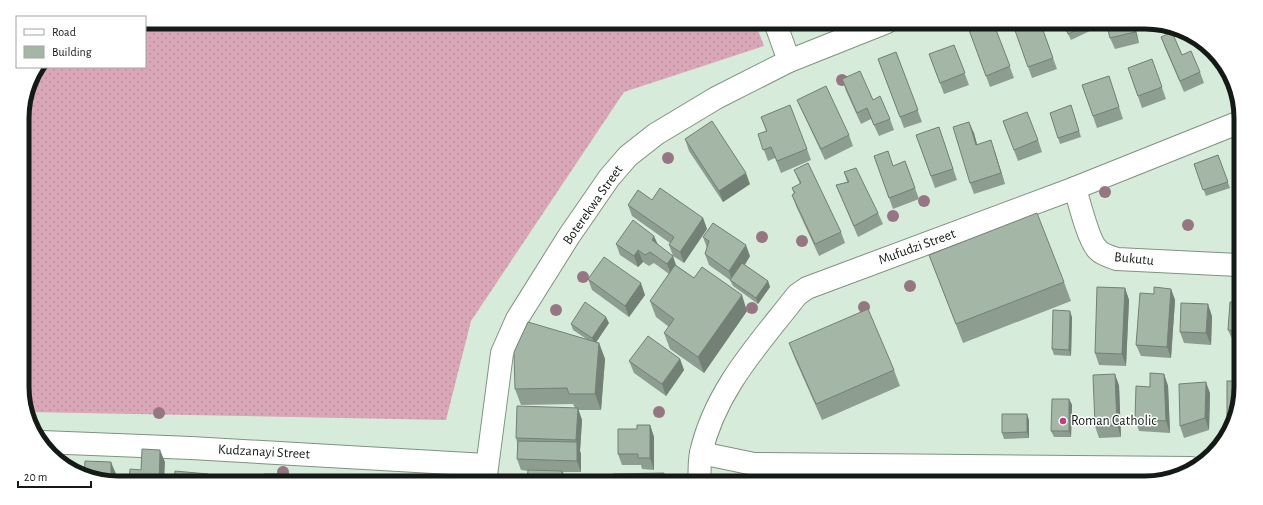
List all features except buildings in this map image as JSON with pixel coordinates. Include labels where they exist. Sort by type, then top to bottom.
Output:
[{"type":"street","points":[[778,29],[789,61]]},
{"type":"street","name":"Boterekwa Street","points":[[486,474],[502,353],[525,307],[569,236],[609,178],[628,156],[656,134],[716,98],[789,61],[869,29]]},
{"type":"street","name":"Mufudzi Street","points":[[699,476],[701,453],[714,412],[736,374],[797,296],[808,288],[1075,188],[1234,124]]},
{"type":"street","name":"Bukutu","points":[[1075,188],[1092,242],[1097,250],[1108,256],[1118,259],[1234,265]]},
{"type":"street","name":"Kudzanayi Street","points":[[48,442],[198,449],[486,474]]},
{"type":"street","points":[[701,453],[754,464],[1181,468]]},
{"type":"shaded area","points":[[146,29],[758,29],[764,46],[624,92],[471,321],[446,420],[33,412],[29,392],[29,113],[32,95],[45,68],[146,68]]},
{"type":"place","name":"Roman Catholic","points":[[1063,421]]}]
